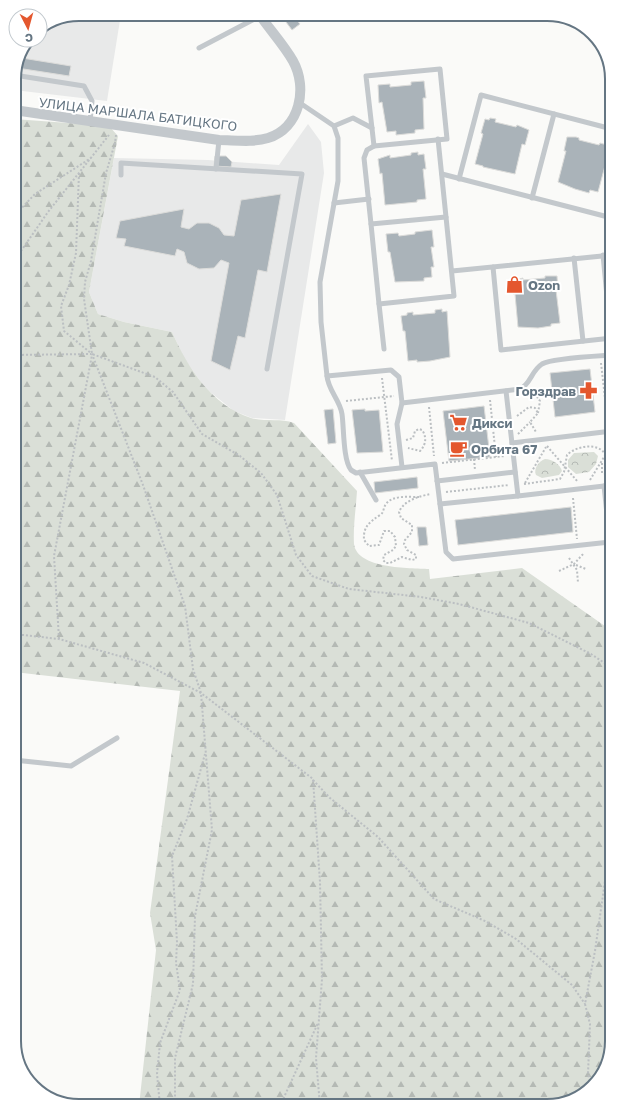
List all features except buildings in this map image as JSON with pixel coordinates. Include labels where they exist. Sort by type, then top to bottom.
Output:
[{"type":"street","points":[[263,21],[294,62],[301,88],[300,103]]},
{"type":"street","name":"УЛИЦА МАРШАЛА БАТИЦКОГО","points":[[21,112],[218,140],[251,140],[268,138],[282,130],[293,118],[300,103]]},
{"type":"street","name":"УЛИЦА МАРШАЛА БАТИЦКОГО","points":[[21,114],[28,113]]},
{"type":"lane","points":[[199,48],[248,21]]},
{"type":"lane","points":[[374,146],[366,76],[440,69],[447,139],[374,146],[368,150],[364,158],[384,349]]},
{"type":"lane","points":[[21,76],[84,86],[92,101],[90,121]]},
{"type":"lane","points":[[459,179],[481,95],[605,127]]},
{"type":"lane","points":[[300,103],[334,126],[338,138],[338,181],[320,282],[320,322],[328,385],[338,402],[342,414],[349,467],[353,472],[360,472],[435,464],[446,552],[453,559],[605,543]]},
{"type":"lane","points":[[532,198],[554,114]]},
{"type":"lane","points":[[334,126],[353,118],[372,128]]},
{"type":"lane","points":[[379,304],[454,296],[438,139]]},
{"type":"lane","points":[[216,169],[218,140]]},
{"type":"lane","points":[[120,175],[122,163],[302,174],[267,369]]},
{"type":"lane","points":[[442,174],[605,216]]},
{"type":"lane","points":[[334,203],[369,200]]},
{"type":"lane","points":[[371,224],[446,217]]},
{"type":"lane","points":[[452,271],[603,256],[605,274]]},
{"type":"lane","points":[[574,258],[582,341]]},
{"type":"lane","points":[[493,267],[501,350],[605,339]]},
{"type":"lane","points":[[402,403],[520,389],[527,385],[536,370],[546,362],[605,356]]},
{"type":"lane","points":[[327,376],[382,370],[391,370],[397,373],[399,376],[402,403],[397,418],[402,467]]},
{"type":"lane","points":[[506,391],[518,496]]},
{"type":"lane","points":[[512,442],[605,432]]},
{"type":"lane","points":[[360,472],[372,488],[376,500]]},
{"type":"lane","points":[[437,481],[515,472]]},
{"type":"lane","points":[[440,504],[604,486],[605,495]]},
{"type":"lane","points":[[21,761],[71,766],[117,738]]},
{"type":"path","points":[[21,251],[48,212],[116,126]]},
{"type":"path","points":[[116,126],[115,142],[106,173],[91,261],[85,282],[84,299],[92,354],[143,485],[185,606],[193,669],[201,693],[212,830],[196,916],[193,984],[175,1058],[175,1099]]},
{"type":"path","points":[[21,209],[35,194],[93,156]]},
{"type":"path","points":[[79,173],[76,253],[69,284],[61,306],[64,331],[92,354],[155,377],[173,392],[202,434],[240,456],[261,473],[277,495],[296,555],[312,576],[348,589],[428,599],[529,623],[591,654],[605,663]]},
{"type":"path","points":[[21,355],[92,354]]},
{"type":"path","points":[[59,638],[54,556],[92,354]]},
{"type":"path","points":[[600,356],[605,395]]},
{"type":"path","points":[[382,370],[393,468]]},
{"type":"path","points":[[512,442],[538,413],[540,406],[539,398],[527,385]]},
{"type":"path","points":[[489,393],[496,456]]},
{"type":"path","points":[[338,402],[401,395]]},
{"type":"path","points":[[428,400],[435,464],[513,455]]},
{"type":"path","points":[[509,419],[531,407],[538,413]]},
{"type":"path","points":[[530,422],[532,428],[542,439]]},
{"type":"path","points":[[399,440],[412,439],[416,430],[419,429],[422,430],[425,436],[425,443],[420,451],[411,448],[400,449]]},
{"type":"path","points":[[518,496],[524,484],[547,446],[565,467],[584,488],[605,454],[597,447],[577,449],[567,455],[565,467],[563,476],[558,480],[524,484]]},
{"type":"path","points":[[602,460],[602,473],[605,474]]},
{"type":"path","points":[[419,497],[405,504],[399,512],[401,518],[412,525],[412,532],[405,540],[404,544],[407,550],[416,554],[416,558],[412,560],[400,558],[386,563],[383,557],[394,548],[395,537],[390,531],[384,531],[379,545],[369,546],[364,540],[365,528],[372,520],[382,514],[385,505],[391,500],[516,484]]},
{"type":"path","points":[[572,489],[578,546]]},
{"type":"path","points":[[559,571],[574,564],[591,544]]},
{"type":"path","points":[[569,558],[574,564],[578,573],[578,583]]},
{"type":"path","points":[[574,564],[586,569]]},
{"type":"path","points":[[21,635],[59,638],[144,663],[201,693],[312,779],[330,798],[378,837],[434,900],[485,921],[516,939],[572,986],[585,1004],[590,1024],[588,1074],[590,1080]]},
{"type":"path","points":[[160,1099],[158,1074],[160,1043],[180,990],[176,963],[177,942],[172,856],[187,819],[206,750]]},
{"type":"path","points":[[312,779],[320,882],[322,979],[316,1058],[319,1099]]},
{"type":"path","points":[[585,1004],[605,882]]},
{"type":"path","points":[[283,1099],[319,1021]]},
{"type":"shaded area","points":[[79,21],[120,21],[107,101],[21,91],[21,76],[25,57],[30,48],[48,48],[48,30],[57,25]]},
{"type":"shaded area","points":[[308,124],[321,142],[324,173],[285,420],[252,418],[234,411],[205,388],[184,358],[172,332],[124,322],[98,314],[89,292],[114,158],[208,160],[279,165]]},
{"type":"green space","points":[[21,120],[109,126],[118,136],[89,292],[98,314],[124,322],[172,332],[193,372],[202,384],[224,404],[251,418],[294,423],[357,491],[354,544],[357,552],[364,558],[374,563],[386,566],[429,569],[430,579],[522,568],[605,626],[605,1048],[599,1066],[591,1079],[585,1085],[572,1093],[554,1099],[140,1099],[156,950],[150,913],[180,691],[21,673]]},
{"type":"green space","points":[[594,452],[598,456],[596,464],[589,472],[576,474],[568,467],[568,460],[574,453]]},
{"type":"green space","points":[[545,459],[558,464],[562,471],[559,475],[542,478],[536,475],[535,470],[537,466]]},
{"type":"place","name":"Ozon","points":[[515,285]]},
{"type":"place","name":"Горздрав","points":[[589,391]]},
{"type":"place","name":"Дикси","points":[[459,423]]},
{"type":"place","name":"Орбита 67","points":[[458,449]]}]
